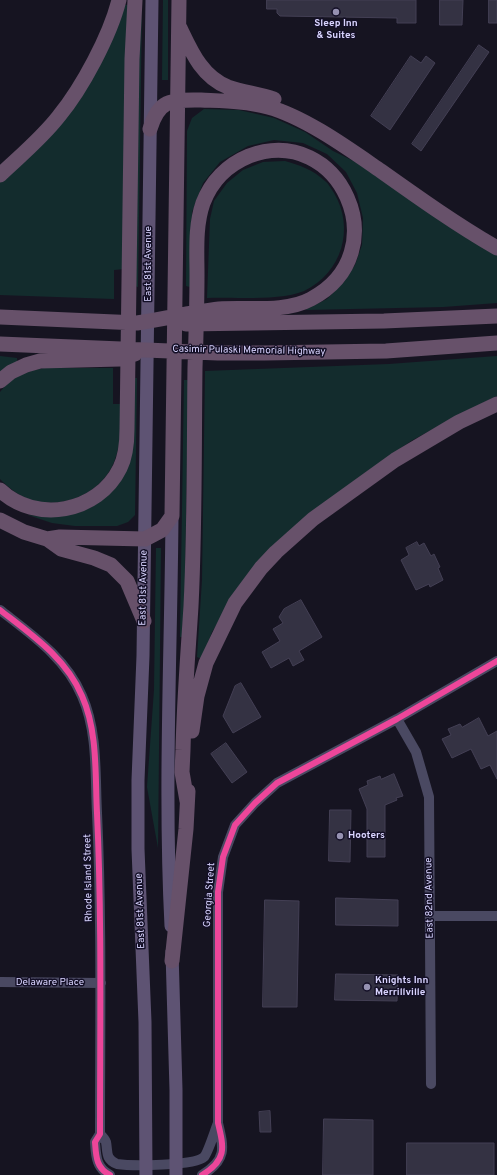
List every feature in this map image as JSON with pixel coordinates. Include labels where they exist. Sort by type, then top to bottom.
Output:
[{"type":"highway","points":[[0,175],[59,117],[79,88],[114,18],[119,0]]},
{"type":"highway","points":[[0,490],[14,501],[36,509],[60,510],[72,508],[94,498],[114,478],[121,467],[124,456],[127,429],[132,59],[135,0]]},
{"type":"highway","points":[[47,539],[60,537],[145,539],[162,530],[172,516],[179,0]]},
{"type":"highway","points":[[178,24],[196,60],[212,77],[220,83],[229,87],[270,98],[296,108],[312,117],[347,148]]},
{"type":"highway","points":[[150,129],[155,114],[159,109],[164,105],[177,100],[238,102],[268,107],[307,124],[347,148],[446,216],[497,248]]},
{"type":"highway","points":[[0,317],[137,324],[218,317],[300,304],[322,292],[339,276],[350,256],[354,240],[352,207],[340,183],[325,168],[310,158],[284,151],[263,152],[242,159],[228,169],[210,188],[199,216],[198,237],[191,582],[182,772],[187,801]]},
{"type":"highway","points":[[218,317],[384,322],[497,316]]},
{"type":"highway","name":"Casimir Pulaski Memorial Highway","points":[[0,344],[104,354],[150,350],[218,353],[386,351],[497,343]]},
{"type":"highway","points":[[0,381],[16,370],[40,361],[104,354]]},
{"type":"highway","points":[[172,960],[186,835],[187,801],[197,696],[206,663],[235,603],[261,568],[276,552],[313,519],[395,460],[459,422],[497,404]]},
{"type":"highway","points":[[0,520],[24,532],[47,539],[61,549],[100,560],[116,569],[130,588],[144,621]]},
{"type":"main road","name":"East 81st Avenue","points":[[146,1170],[145,1022],[139,862],[138,780],[143,685],[152,0]]},
{"type":"main road","points":[[172,516],[168,876],[176,1090],[176,1169]]},
{"type":"street","name":"Rhode Island Street","points":[[0,610],[46,647],[61,662],[78,688],[89,716],[93,742],[100,872],[100,1134],[95,1142],[97,1160],[101,1168],[110,1175]]},
{"type":"street","name":"Georgia Street","points":[[202,1175],[214,1166],[222,1155],[223,1143],[218,1123],[218,892],[223,857],[234,825],[255,803],[277,784],[397,719],[497,661]]},
{"type":"street","name":"East 82nd Avenue","points":[[397,719],[416,752],[429,797],[431,1084]]},
{"type":"street","points":[[430,916],[497,916]]},
{"type":"street","name":"Delaware Place","points":[[0,982],[101,983]]},
{"type":"street","name":"Georgia Street","points":[[176,1169],[202,1158],[207,1153],[211,1138],[218,1123]]},
{"type":"street","name":"Rhode Island Street","points":[[100,1134],[106,1142],[108,1156],[114,1162],[146,1170],[176,1169]]},
{"type":"green space","points":[[163,0],[168,0],[168,80],[162,80]]},
{"type":"green space","points":[[123,5],[128,5],[124,269],[114,270],[114,299],[0,295],[0,182],[45,141]]},
{"type":"green space","points":[[142,5],[138,287],[134,286],[137,78]]},
{"type":"green space","points":[[204,109],[239,110],[274,118],[305,132],[333,151],[374,171],[497,254],[497,303],[443,307],[305,310],[327,299],[344,282],[355,265],[362,245],[363,218],[357,193],[346,172],[327,154],[303,143],[274,140],[248,146],[220,162],[203,183],[192,212],[190,287],[186,286],[187,131],[192,118]]},
{"type":"green space","points":[[285,161],[301,166],[316,174],[329,185],[334,193],[344,221],[344,235],[336,261],[328,273],[317,283],[304,291],[294,294],[257,298],[207,298],[210,219],[214,201],[227,183],[243,170],[263,162]]},
{"type":"green space","points":[[0,356],[17,358],[17,362],[0,373]]},
{"type":"green space","points":[[497,356],[497,396],[411,441],[358,478],[236,593],[212,632],[202,659],[197,657],[202,580],[205,371],[389,364]]},
{"type":"green space","points":[[44,368],[113,368],[113,404],[121,404],[120,433],[117,455],[108,473],[101,482],[82,495],[71,500],[48,503],[25,498],[12,490],[0,479],[0,392],[14,378],[31,371]]},
{"type":"green space","points":[[133,378],[137,378],[135,515],[128,522],[117,526],[75,526],[52,523],[28,515],[50,517],[68,515],[92,507],[108,493],[122,476]]},
{"type":"green space","points":[[184,380],[188,380],[185,587],[182,637],[180,637]]},
{"type":"green space","points":[[156,548],[161,548],[158,848],[147,787],[154,690]]},
{"type":"building","name":"Sleep Inn & Suites","points":[[267,0],[416,0],[416,23],[397,23],[397,18],[280,16],[277,13],[277,9],[267,9]]},
{"type":"building","points":[[440,0],[463,0],[462,25],[440,25]]},
{"type":"building","points":[[489,0],[497,0],[497,23],[489,23]]},
{"type":"building","points":[[479,45],[489,52],[421,151],[412,144]]},
{"type":"building","points":[[411,56],[421,63],[426,56],[435,63],[390,130],[371,116]]},
{"type":"building","points":[[417,542],[419,546],[424,543],[431,556],[434,554],[440,567],[438,568],[443,580],[430,587],[429,584],[416,590],[401,560],[409,555],[406,548]]},
{"type":"building","points":[[301,600],[322,637],[299,651],[304,660],[293,666],[289,658],[271,668],[262,652],[280,641],[273,629],[283,623],[279,617],[284,609]]},
{"type":"building","points":[[241,683],[261,717],[233,733],[223,716],[235,686]]},
{"type":"building","points":[[479,718],[488,736],[497,731],[497,779],[490,765],[481,769],[471,749],[452,758],[442,739],[451,735],[448,729],[460,724],[462,727]]},
{"type":"building","points":[[226,743],[247,772],[232,783],[211,754]]},
{"type":"building","points":[[394,774],[403,796],[396,798],[397,800],[385,805],[385,857],[367,857],[367,809],[359,789],[368,785],[367,781],[380,776],[381,779]]},
{"type":"building","name":"Hooters","points":[[330,810],[351,810],[350,862],[329,861]]},
{"type":"building","points":[[336,898],[398,900],[398,926],[336,925]]},
{"type":"building","points":[[265,900],[299,901],[297,1007],[263,1007]]},
{"type":"building","name":"Knights Inn Merrillville","points":[[336,974],[398,975],[397,1001],[335,1000]]},
{"type":"building","points":[[270,1111],[271,1132],[260,1132],[259,1112]]},
{"type":"building","points":[[324,1119],[373,1120],[373,1175],[323,1175]]},
{"type":"building","points":[[407,1143],[494,1143],[494,1175],[407,1175]]},
{"type":"cycle path","points":[[0,610],[36,638],[67,670],[82,696],[91,724],[96,769],[100,933],[100,1134],[95,1142],[96,1157],[99,1165],[110,1175]]},
{"type":"cycle path","points":[[202,1175],[216,1164],[222,1153],[222,1140],[218,1123],[218,892],[223,857],[235,825],[255,803],[277,783],[397,719],[497,661]]},
{"type":"place","name":"Sleep Inn & Suites","points":[[336,12]]},
{"type":"place","name":"Hooters","points":[[340,836]]},
{"type":"place","name":"Knights Inn Merrillville","points":[[367,987]]}]
